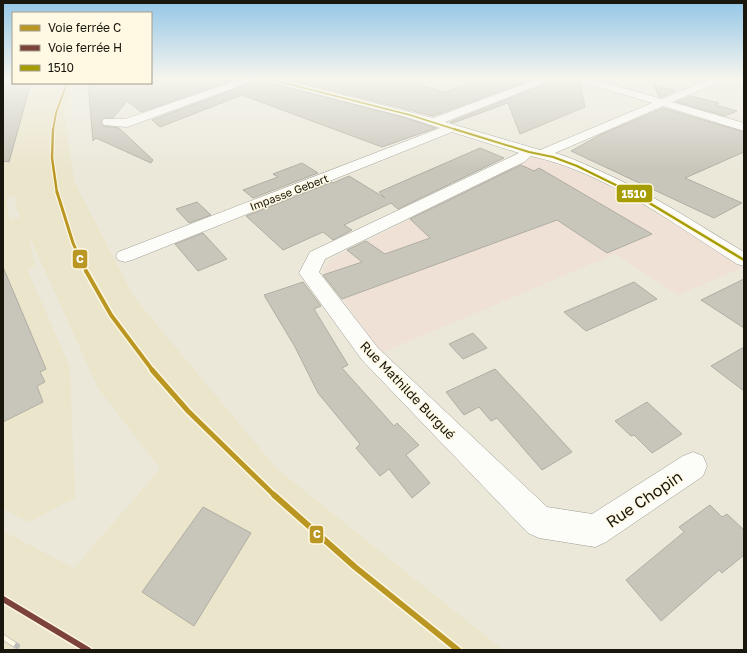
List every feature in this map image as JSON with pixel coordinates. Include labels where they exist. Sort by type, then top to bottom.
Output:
[{"type":"street","points":[[108,122],[126,123],[164,109]]},
{"type":"street","points":[[387,109],[434,122],[577,166],[636,194],[694,227],[744,260]]},
{"type":"street","points":[[434,122],[467,109]]},
{"type":"street","points":[[536,153],[644,109]]},
{"type":"street","points":[[687,109],[744,127]]},
{"type":"street","name":"Impasse Gebert","points":[[125,256],[452,128]]},
{"type":"street","name":"Rue Mathilde Burgué","points":[[536,153],[519,159],[317,256],[309,273],[370,354],[540,522],[595,532]]},
{"type":"street","name":"Rue Chopin","points":[[595,532],[692,466]]},
{"type":"shaded area","points":[[3,109],[65,109],[74,181],[134,297],[276,468],[503,650],[3,650],[3,531],[74,568],[160,469],[98,388],[28,233],[35,265],[27,269],[70,367],[75,498],[29,522],[3,509]],"holes":[[[16,195],[15,205],[20,217],[10,220],[6,198]]]},
{"type":"shaded area","points":[[535,155],[593,178],[643,205],[744,267],[678,295],[615,254],[381,353],[323,271],[331,259]]},
{"type":"building","points":[[3,109],[24,109],[9,162],[3,161]]},
{"type":"building","points":[[90,109],[120,109],[113,118],[103,118],[101,121],[103,126],[119,128],[153,160],[151,163],[96,138],[93,141]]},
{"type":"building","points":[[138,109],[148,109],[141,112]]},
{"type":"building","points":[[180,109],[205,109],[160,127],[152,120]]},
{"type":"building","points":[[281,109],[373,109],[436,128],[382,147]]},
{"type":"building","points":[[407,109],[451,109],[433,116]]},
{"type":"building","points":[[481,109],[490,109],[453,123],[450,122]]},
{"type":"building","points":[[511,109],[579,109],[520,134]]},
{"type":"building","points":[[660,109],[668,109],[744,132],[744,152],[685,178],[742,203],[714,218],[571,151],[600,135]]},
{"type":"building","points":[[702,109],[732,109],[737,111],[725,116]]},
{"type":"building","points":[[480,148],[504,158],[398,209],[391,203],[344,225],[352,230],[333,240],[323,232],[283,250],[246,216],[349,176],[385,198],[379,192]]},
{"type":"building","points":[[302,163],[318,173],[253,198],[243,190],[278,177],[273,174]]},
{"type":"building","points":[[521,165],[534,171],[539,168],[652,234],[607,253],[557,220],[342,299],[323,275],[362,262],[347,250],[366,241],[385,254],[430,238],[410,219]]},
{"type":"building","points":[[197,202],[211,215],[189,223],[176,209]]},
{"type":"building","points":[[203,233],[227,259],[198,271],[175,244]]},
{"type":"building","points":[[3,267],[46,369],[40,372],[45,382],[37,386],[43,402],[3,422]]},
{"type":"building","points":[[744,279],[744,328],[701,300]]},
{"type":"building","points":[[303,282],[321,306],[314,309],[348,365],[342,368],[394,426],[397,423],[419,445],[406,455],[430,483],[412,498],[389,469],[380,476],[356,448],[360,444],[318,393],[295,347],[264,295]]},
{"type":"building","points":[[634,282],[657,299],[586,331],[564,312]]},
{"type":"building","points":[[473,333],[487,348],[463,359],[449,344]]},
{"type":"building","points":[[744,347],[744,391],[711,366]]},
{"type":"building","points":[[495,369],[572,452],[542,470],[497,418],[491,421],[479,407],[464,415],[446,392]]},
{"type":"building","points":[[647,402],[682,434],[652,453],[634,435],[631,436],[615,421]]},
{"type":"building","points":[[710,505],[722,517],[727,514],[744,530],[744,555],[722,573],[719,570],[661,621],[626,580],[684,532],[679,527]]},
{"type":"building","points":[[203,507],[251,533],[194,626],[142,592]]},
{"type":"railway","points":[[3,637],[17,646]]},
{"type":"rail line","name":"C","points":[[57,109],[53,128],[52,158],[60,204],[73,243],[90,280],[111,315],[134,348],[188,411],[293,513],[384,591],[458,650]]},
{"type":"rail line","name":"H","points":[[3,599],[88,650]]},
{"type":"transit line","name":"1510","points":[[388,109],[529,152],[553,157],[577,166],[617,184],[655,205],[744,260]]}]
